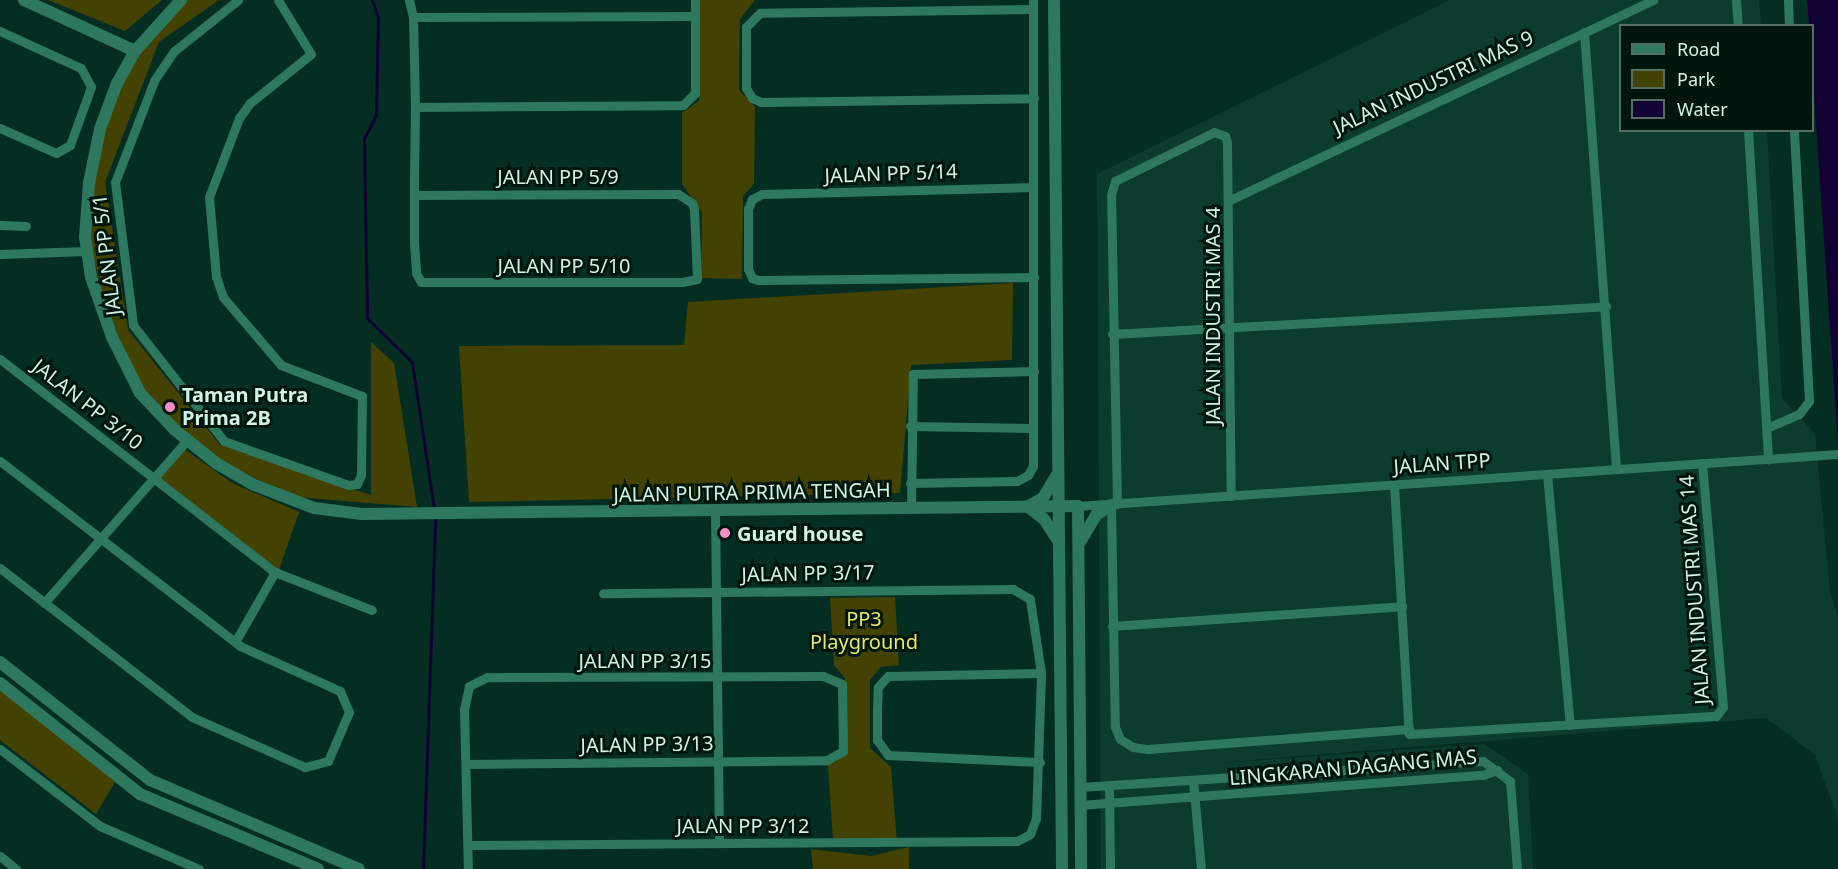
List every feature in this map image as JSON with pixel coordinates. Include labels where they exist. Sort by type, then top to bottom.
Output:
[{"type":"street","points":[[24,0],[135,51]]},
{"type":"street","points":[[44,603],[187,440],[140,393],[112,338],[87,251],[89,183],[100,129],[117,82],[135,51],[181,0]]},
{"type":"street","name":"JALAN PP 5/1","points":[[238,0],[174,51],[154,81],[115,182],[133,325],[224,441],[348,485],[357,484],[361,475],[362,396],[281,365],[223,297],[216,277],[209,211],[212,186],[244,109],[311,54],[278,0]]},
{"type":"street","points":[[409,0],[413,17],[414,195]]},
{"type":"street","points":[[415,107],[682,105],[694,93],[695,0]]},
{"type":"street","points":[[1054,0],[1062,869]]},
{"type":"street","name":"JALAN INDUSTRI MAS 9","points":[[1230,200],[1653,0]]},
{"type":"street","points":[[1736,0],[1738,24]]},
{"type":"street","points":[[1788,0],[1789,24]]},
{"type":"street","points":[[910,483],[1017,481],[1028,476],[1033,466],[1034,98],[1033,5],[760,13],[746,27],[746,78],[752,98],[761,102],[1034,98]]},
{"type":"street","points":[[413,17],[695,16]]},
{"type":"street","points":[[0,31],[81,68],[91,87],[70,145],[56,153],[0,128]]},
{"type":"street","points":[[1584,32],[1606,306],[1616,469]]},
{"type":"street","name":"JALAN INDUSTRI MAS 4","points":[[1112,333],[1111,195],[1115,181],[1215,132],[1225,136],[1230,200],[1231,496]]},
{"type":"street","points":[[1748,132],[1768,459]]},
{"type":"street","points":[[1767,428],[1799,414],[1809,400],[1794,132]]},
{"type":"street","name":"JALAN PP 5/14","points":[[1032,187],[762,194],[753,199],[748,209],[748,269],[752,278],[758,280],[1034,277]]},
{"type":"street","name":"JALAN PP 5/9","points":[[414,195],[678,194],[692,203],[694,208],[697,279]]},
{"type":"street","name":"JALAN PP 5/10","points":[[414,195],[416,273],[422,282],[430,284],[682,282],[697,279]]},
{"type":"street","points":[[0,225],[26,226]]},
{"type":"street","points":[[0,254],[87,251]]},
{"type":"street","points":[[1409,729],[1133,747],[1120,739],[1115,727],[1112,627],[1114,504],[1112,333],[1606,306]]},
{"type":"street","name":"JALAN PP 3/10","points":[[0,359],[275,572],[372,610]]},
{"type":"street","points":[[910,509],[910,426],[913,374],[1034,371]]},
{"type":"street","points":[[910,426],[1032,428]]},
{"type":"street","name":"JALAN PUTRA PRIMA TENGAH","points":[[187,440],[252,484],[314,508],[362,514],[715,513],[1078,506]]},
{"type":"street","name":"JALAN TPP","points":[[1078,506],[1838,454]]},
{"type":"street","points":[[0,460],[235,642],[340,691],[349,712],[328,761],[305,767],[192,717],[0,568]]},
{"type":"street","name":"JALAN INDUSTRI MAS 14","points":[[1570,725],[1721,713],[1702,463]]},
{"type":"street","points":[[1058,472],[1043,498],[1028,507],[1044,519],[1059,543]]},
{"type":"street","points":[[1394,484],[1409,734],[1570,725],[1547,474]]},
{"type":"street","points":[[1079,544],[1096,515],[1114,504]]},
{"type":"street","points":[[1078,506],[1081,869]]},
{"type":"street","points":[[715,513],[719,843]]},
{"type":"street","points":[[235,642],[275,572]]},
{"type":"street","name":"JALAN PP 3/17","points":[[603,594],[1013,589],[1030,599],[1041,673]]},
{"type":"street","points":[[1112,627],[1402,606]]},
{"type":"street","points":[[0,662],[150,780],[360,869]]},
{"type":"street","points":[[1041,673],[1040,762],[888,755],[877,740],[878,687],[888,676],[1041,673]]},
{"type":"street","name":"JALAN PP 3/15","points":[[468,764],[464,709],[469,686],[487,677],[823,676],[842,684],[845,712],[843,751],[827,760]]},
{"type":"street","points":[[0,683],[140,794],[314,868],[319,851]]},
{"type":"street","points":[[0,749],[100,826],[184,866],[199,869]]},
{"type":"street","name":"JALAN PP 3/13","points":[[468,764],[827,760]]},
{"type":"street","name":"LINGKARAN DAGANG MAS","points":[[1080,787],[1483,761],[1497,770]]},
{"type":"street","name":"JALAN PP 3/12","points":[[470,845],[1017,841],[1030,834],[1036,818],[1040,762]]},
{"type":"street","points":[[468,764],[470,845],[468,869]]},
{"type":"street","points":[[1497,770],[1510,782],[1517,869]]},
{"type":"street","name":"LINGKARAN DAGANG MAS","points":[[1080,805],[1483,775],[1497,770]]},
{"type":"street","points":[[1193,780],[1201,869]]},
{"type":"street","points":[[1109,786],[1110,869]]},
{"type":"street","points":[[0,856],[16,869]]},
{"type":"shaded area","points":[[1450,0],[1759,0],[1761,24],[1619,24],[1619,132],[1767,132],[1782,398],[1815,434],[1830,591],[1838,616],[1838,818],[1815,755],[1766,718],[1204,764],[1484,744],[1528,774],[1533,869],[1101,869],[1097,174]]},
{"type":"green space","points":[[48,0],[162,0],[125,31]]},
{"type":"green space","points":[[186,0],[219,0],[159,42],[105,182],[128,330],[220,445],[371,495],[371,342],[394,363],[417,507],[295,497],[226,465],[176,425],[141,387],[104,303],[89,237],[93,184],[105,129],[123,82],[141,53]]},
{"type":"green space","points":[[700,0],[755,0],[740,19],[739,90],[755,107],[754,184],[743,196],[742,279],[701,278],[702,212],[682,184],[682,113],[699,101]]},
{"type":"green space","points":[[1013,283],[1012,360],[911,365],[900,493],[469,502],[459,346],[684,345],[688,302]]},
{"type":"green space","points":[[184,449],[232,483],[299,512],[279,570],[159,477]]},
{"type":"green space","name":"PP3 Playground","points":[[895,597],[899,665],[881,667],[870,680],[870,748],[891,767],[897,843],[833,840],[828,765],[845,753],[845,678],[834,665],[830,598]]},
{"type":"green space","points":[[0,689],[115,782],[96,814],[0,740]]},
{"type":"green space","points":[[909,847],[909,869],[813,869],[811,849],[871,856]]},
{"type":"water","points":[[1807,0],[1838,0],[1838,444],[1814,96],[1814,24],[1809,24]]},
{"type":"waterway","points":[[372,0],[378,17],[376,115],[364,139],[367,318],[412,362],[434,510]]},
{"type":"waterway","points":[[423,869],[435,517]]},
{"type":"place","name":"Taman Putra Prima 2B","points":[[170,407]]},
{"type":"place","name":"Guard house","points":[[725,533]]}]
